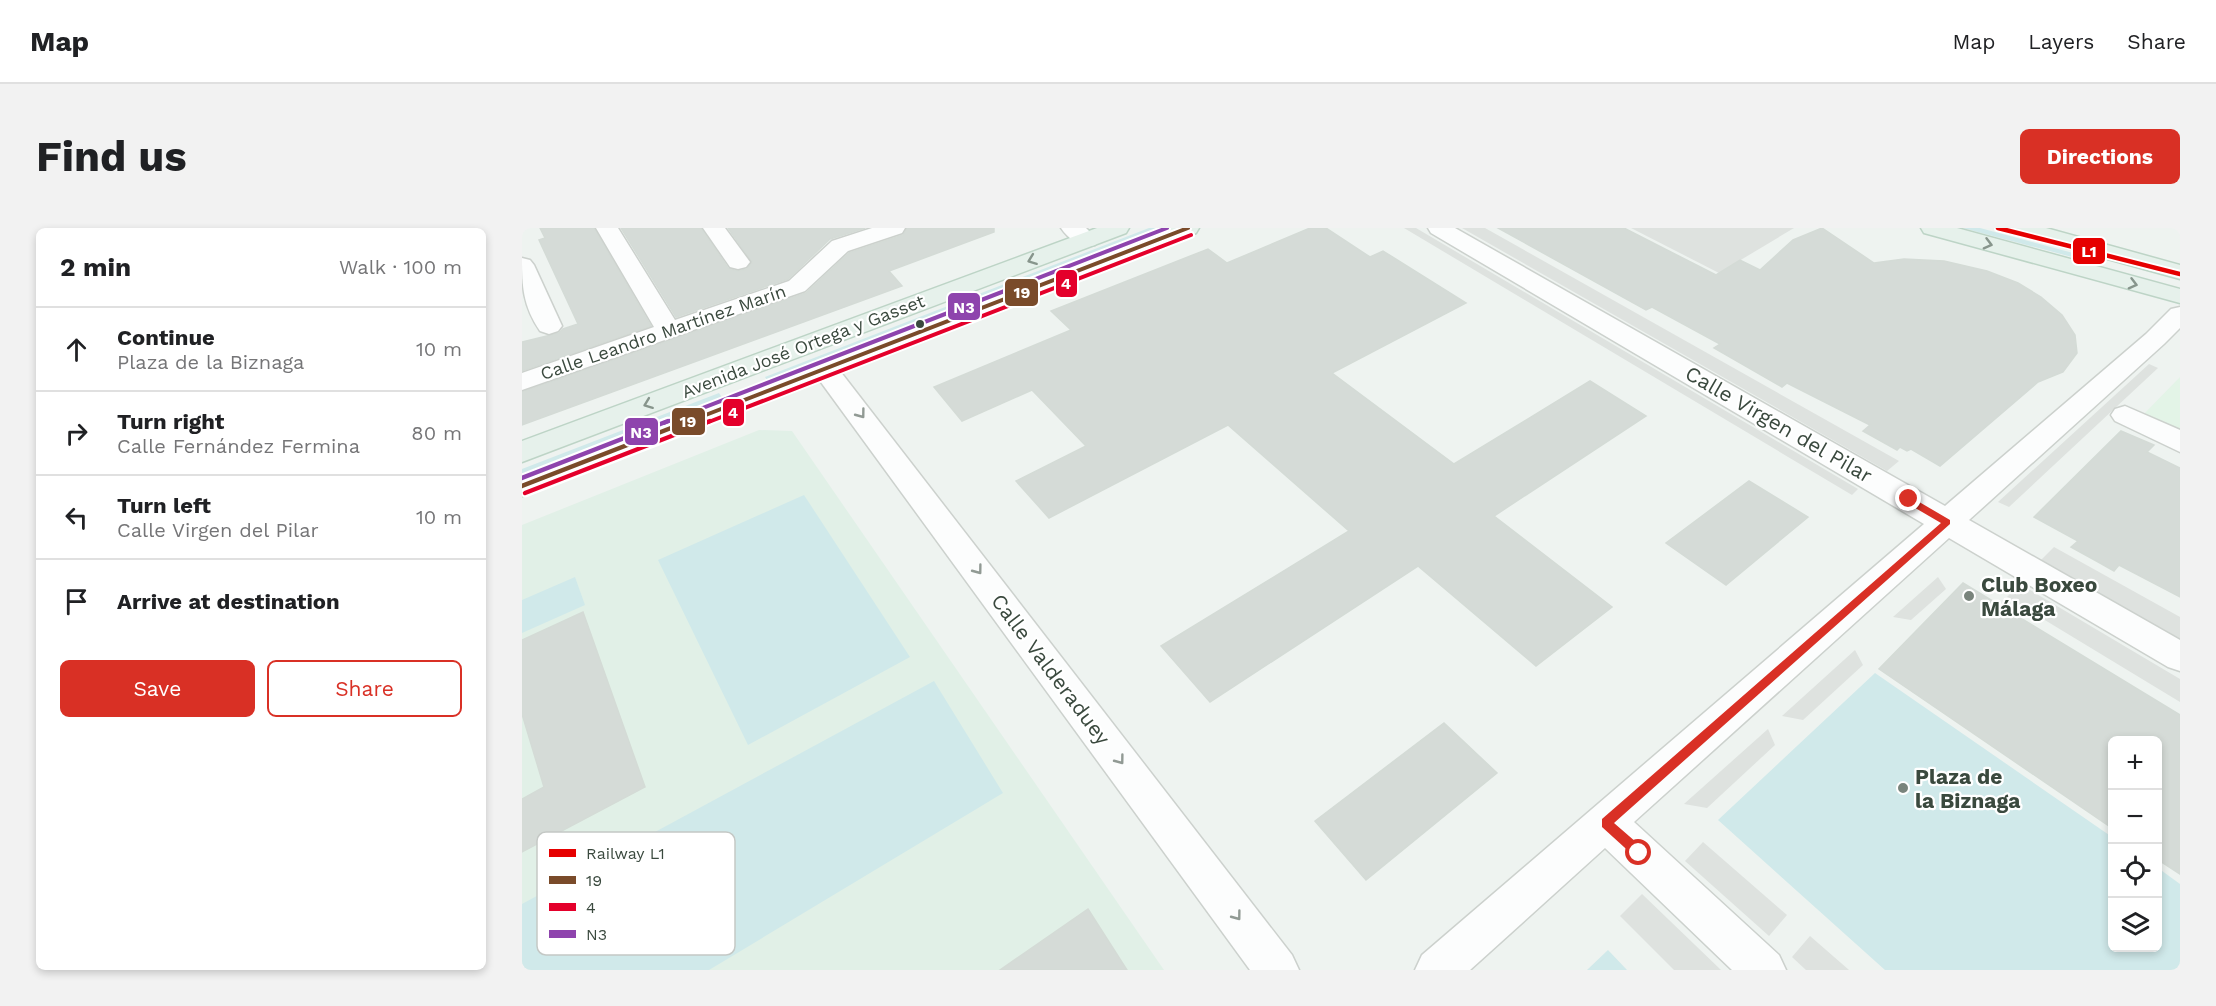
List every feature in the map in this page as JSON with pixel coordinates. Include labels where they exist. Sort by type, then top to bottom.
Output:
[{"type":"main road","name":"Avenida José Ortega y Gasset","points":[[522,452],[1080,234],[1118,228]]},
{"type":"main road","name":"Avenida José Ortega y Gasset","points":[[522,486],[1188,228]]},
{"type":"main road","points":[[1932,228],[2180,296]]},
{"type":"main road","points":[[2021,228],[2180,272]]},
{"type":"street","points":[[607,228],[668,330]]},
{"type":"street","points":[[714,228],[738,262]]},
{"type":"street","name":"Calle Leandro Martínez Marín","points":[[522,382],[797,286],[832,237],[894,228]]},
{"type":"street","name":"Calle Virgen del Pilar","points":[[1440,228],[2180,657]]},
{"type":"street","points":[[522,265],[549,326]]},
{"type":"street","points":[[1437,970],[2155,339],[2180,314]]},
{"type":"street","name":"Calle Valderaduey","points":[[824,368],[1277,970]]},
{"type":"street","points":[[2125,415],[2180,442]]},
{"type":"street","points":[[1606,823],[1764,970]]},
{"type":"shaded area","points":[[1149,228],[1163,228],[768,382],[765,377]]},
{"type":"shaded area","points":[[1404,228],[1416,228],[1858,489],[1852,495]]},
{"type":"shaded area","points":[[1462,228],[1485,228],[1899,461],[1887,471]]},
{"type":"shaded area","points":[[1631,228],[1794,228],[1719,273]]},
{"type":"shaded area","points":[[1963,228],[1980,228],[2073,253],[2072,257]]},
{"type":"shaded area","points":[[2149,364],[2158,368],[2009,507],[1998,502]]},
{"type":"shaded area","points":[[2180,377],[2180,434],[2142,416]]},
{"type":"shaded area","points":[[719,393],[723,399],[522,477],[522,469]]},
{"type":"shaded area","points":[[759,430],[792,431],[1164,970],[522,970],[522,525]]},
{"type":"shaded area","points":[[804,495],[910,657],[748,745],[658,560]]},
{"type":"shaded area","points":[[2054,547],[2180,617],[2180,640],[2041,560]]},
{"type":"shaded area","points":[[575,577],[585,605],[522,633],[522,600]]},
{"type":"shaded area","points":[[1938,577],[1946,589],[1911,620],[1893,617]]},
{"type":"shaded area","points":[[2020,584],[2180,679],[2180,702],[2007,597]]},
{"type":"shaded area","points":[[1855,650],[1863,665],[1803,720],[1782,716]]},
{"type":"shaded area","name":"Plaza de la Biznaga","points":[[1875,673],[2108,834],[2108,952],[2162,952],[2162,871],[2180,884],[2180,970],[1885,970],[1718,820]]},
{"type":"shaded area","points":[[934,681],[1003,793],[735,954],[735,832],[655,832]]},
{"type":"shaded area","points":[[1768,729],[1775,745],[1707,808],[1684,804]]},
{"type":"shaded area","points":[[1703,842],[1787,915],[1769,936],[1685,861]]},
{"type":"shaded area","points":[[1642,894],[1721,970],[1674,970],[1620,916]]},
{"type":"shaded area","points":[[537,896],[537,955],[734,955],[709,970],[522,970],[522,904]]},
{"type":"shaded area","points":[[1810,936],[1849,970],[1806,970],[1792,957]]},
{"type":"shaded area","points":[[1608,950],[1627,970],[1587,970]]},
{"type":"building","points":[[540,228],[594,228],[651,326],[522,371],[522,342],[559,333],[563,329],[578,324],[539,240],[545,238]]},
{"type":"building","points":[[621,228],[701,228],[728,268],[737,271],[747,269],[752,262],[728,228],[865,228],[830,239],[788,279],[676,317]]},
{"type":"building","points":[[907,228],[994,228],[994,232],[889,271],[902,286],[522,425],[522,392],[806,293],[849,253],[903,235]]},
{"type":"building","points":[[1310,228],[1326,228],[1370,257],[1383,251],[1466,303],[1332,373],[1454,464],[1590,381],[1646,416],[1494,516],[1612,607],[1536,666],[1418,566],[1210,702],[1161,646],[1349,531],[1228,425],[1049,518],[1016,481],[1086,446],[1032,390],[962,421],[934,387],[1071,330],[1051,311],[1208,249],[1227,263]]},
{"type":"building","points":[[1498,228],[1624,228],[1716,275],[1740,260],[1760,270],[1793,240],[1822,228],[1874,263],[1904,259],[1944,261],[1987,271],[2018,283],[2041,297],[2062,315],[2075,335],[2077,353],[2063,372],[2038,382],[1940,466],[1911,449],[1907,451],[1900,447],[1897,450],[1863,431],[1870,425],[1787,383],[1782,387],[1714,348],[1720,344],[1652,307],[1646,310]]},
{"type":"building","points":[[2121,431],[2154,445],[2147,452],[2180,468],[2180,597],[2119,565],[2114,571],[2071,547],[2078,541],[2034,517]]},
{"type":"building","points":[[1749,481],[1808,517],[1726,585],[1666,543]]},
{"type":"building","points":[[1963,583],[2180,715],[2180,874],[2162,862],[2162,736],[2108,736],[2108,825],[1879,669]]},
{"type":"building","points":[[583,612],[645,787],[560,832],[537,832],[537,844],[522,852],[522,799],[544,787],[522,714],[522,640]]},
{"type":"building","points":[[1444,723],[1497,773],[1366,880],[1315,821]]},
{"type":"building","points":[[1088,909],[1127,970],[1000,970]]},
{"type":"rail line","name":"L1","points":[[1998,228],[2180,274]]},
{"type":"transit line","name":"N3","points":[[522,478],[1167,228]]},
{"type":"transit line","name":"19","points":[[522,486],[1188,228]]},
{"type":"transit line","name":"4","points":[[525,493],[1191,235]]},
{"type":"place","name":"Club Boxeo Málaga","points":[[1969,596]]},
{"type":"place","name":"Plaza de la Biznaga","points":[[1903,788]]},
{"type":"route","points":[[1639,853],[1606,823],[1947,522],[1909,499]]}]
